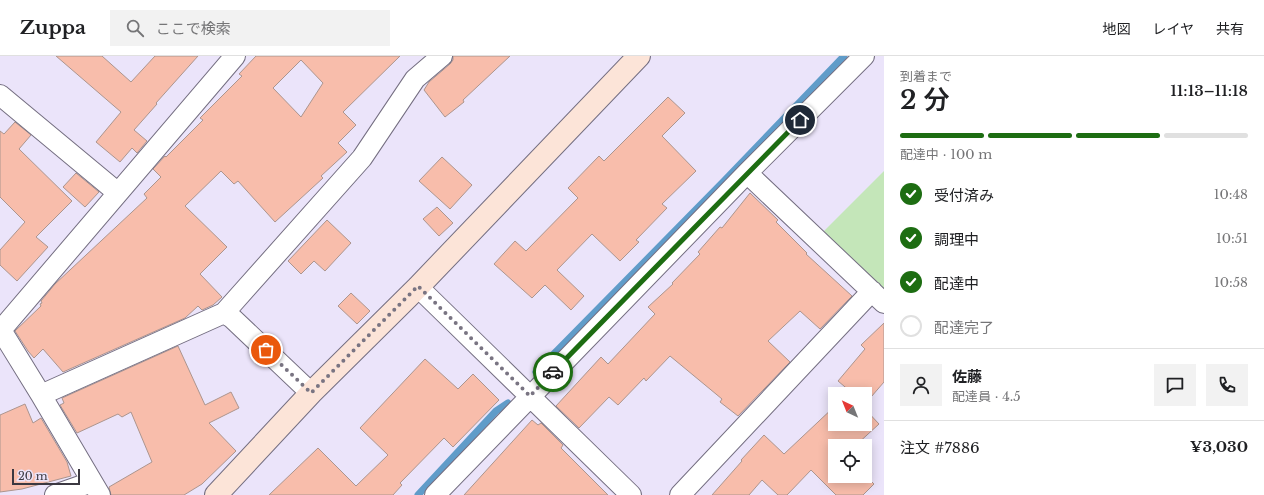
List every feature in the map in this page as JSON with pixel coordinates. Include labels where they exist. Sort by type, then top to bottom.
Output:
[{"type":"street","points":[[55,495],[96,488],[1,330],[235,56]]},
{"type":"street","points":[[41,395],[224,313],[362,158],[415,79],[442,56]]},
{"type":"street","points":[[216,495],[311,393],[418,286],[639,56]]},
{"type":"street","points":[[435,495],[747,173],[864,56]]},
{"type":"street","points":[[0,95],[118,193]]},
{"type":"street","points":[[680,495],[878,297],[747,173]]},
{"type":"street","points":[[418,286],[631,495]]},
{"type":"street","points":[[224,313],[232,318],[311,393]]},
{"type":"green space","points":[[884,171],[884,293],[822,233]]},
{"type":"building","points":[[56,56],[102,56],[131,82],[155,56],[198,56],[134,130],[147,141],[137,153],[132,148],[120,162],[96,142],[121,112]]},
{"type":"building","points":[[256,56],[400,56],[343,112],[356,125],[338,143],[347,152],[321,176],[323,178],[275,222],[238,181],[234,184],[221,171],[185,206],[227,247],[200,274],[222,297],[213,305],[202,310],[198,306],[185,318],[63,372],[43,349],[34,358],[15,331],[41,306],[41,301],[55,284],[147,198],[144,194],[161,177],[153,169],[203,120],[200,118],[242,76],[239,74]],"holes":[[[301,60],[323,83],[301,117],[273,88]]]},
{"type":"building","points":[[453,56],[510,56],[463,100],[464,102],[445,117],[424,90],[429,82],[450,64],[453,60]]},
{"type":"building","points":[[668,97],[685,113],[662,136],[696,171],[662,204],[667,208],[636,240],[639,242],[620,261],[592,234],[557,270],[584,296],[571,310],[545,285],[532,298],[494,264],[515,241],[526,251],[578,198],[568,188],[599,156],[604,161]]},
{"type":"building","points":[[15,122],[31,135],[19,149],[72,201],[36,237],[48,247],[17,281],[0,265],[0,250],[25,222],[0,197],[0,131],[4,134]]},
{"type":"building","points":[[442,157],[472,185],[450,209],[419,181]]},
{"type":"building","points":[[76,173],[99,192],[85,207],[63,187]]},
{"type":"building","points":[[750,193],[778,220],[776,222],[807,253],[806,254],[852,296],[820,329],[800,311],[768,341],[790,362],[738,416],[720,402],[722,399],[670,356],[646,381],[644,378],[618,405],[609,397],[579,428],[556,406],[601,357],[608,364],[655,314],[648,307],[673,284],[672,283],[700,254],[698,252],[720,227],[722,228]]},
{"type":"building","points":[[437,207],[453,223],[439,236],[423,219]]},
{"type":"building","points":[[327,220],[351,243],[325,271],[314,261],[301,274],[288,261]]},
{"type":"building","points":[[351,293],[370,311],[357,324],[338,306]]},
{"type":"building","points":[[884,323],[884,382],[872,396],[872,387],[845,387],[838,381],[865,349],[861,345]]},
{"type":"building","points":[[178,346],[205,405],[231,392],[239,408],[209,423],[236,451],[202,484],[184,495],[111,495],[109,487],[152,462],[131,412],[122,417],[118,414],[77,433],[60,405],[64,403],[62,398]]},
{"type":"building","points":[[425,359],[458,389],[473,374],[499,400],[453,447],[444,438],[400,483],[402,485],[393,495],[269,495],[318,448],[356,486],[388,455],[360,428]]},
{"type":"building","points":[[25,404],[33,423],[41,418],[67,462],[71,476],[22,489],[0,492],[0,415]]},
{"type":"building","points":[[828,413],[828,431],[871,431],[863,439],[828,439],[828,483],[872,482],[874,484],[863,495],[836,495],[811,470],[787,495],[778,495],[762,480],[749,495],[712,495],[764,435],[784,454]]},
{"type":"building","points":[[872,416],[879,424],[872,430]]},
{"type":"building","points":[[532,420],[538,425],[541,423],[563,445],[561,448],[608,495],[464,495]]},
{"type":"waterway","points":[[536,372],[724,181],[844,56]]},
{"type":"waterway","points":[[418,495],[496,411],[508,403]]},
{"type":"way so far","points":[[266,350],[311,393],[418,286],[530,396],[553,372]]},
{"type":"route","points":[[553,372],[800,120]]}]
